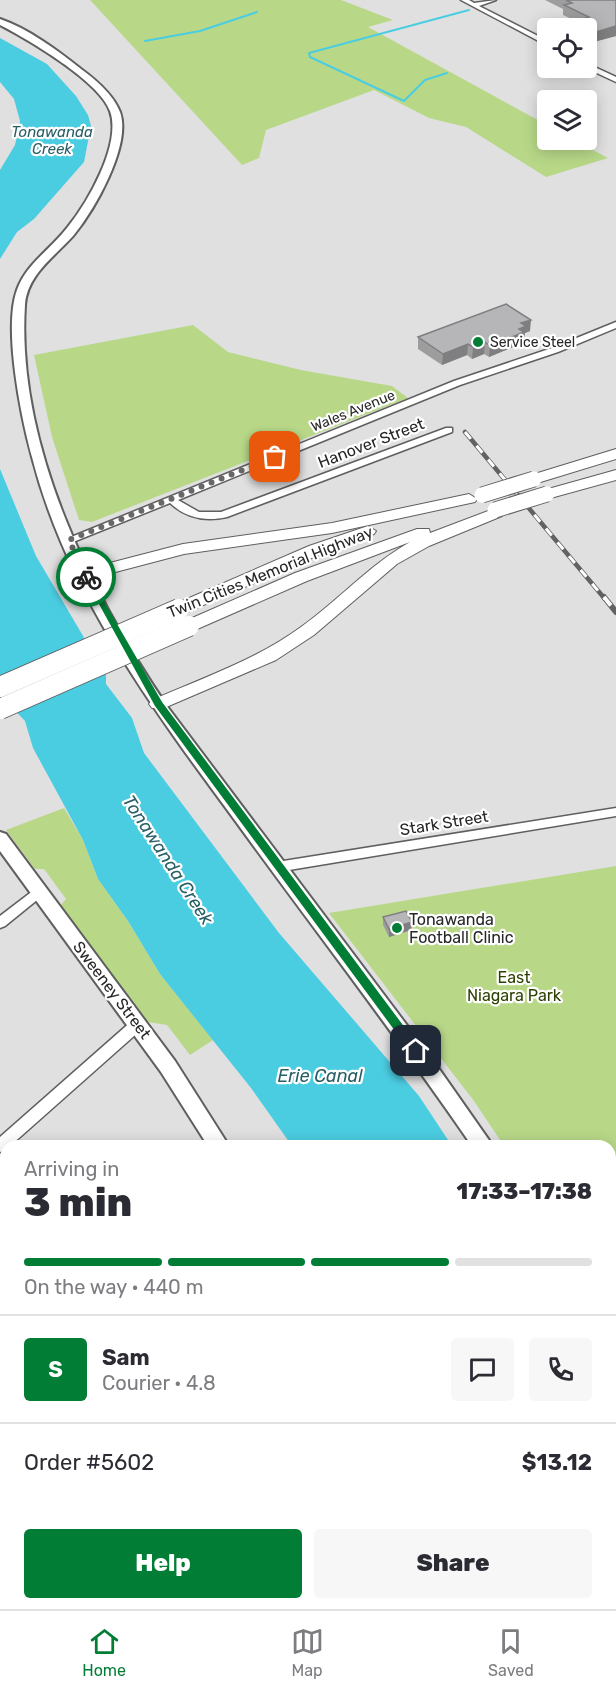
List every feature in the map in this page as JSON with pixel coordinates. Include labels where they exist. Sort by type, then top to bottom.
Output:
[{"type":"main road","name":"Twin Cities Memorial Highway","points":[[0,687],[324,547],[534,478],[616,454]]},
{"type":"main road","points":[[158,704],[270,656],[308,631],[391,560],[423,542],[496,511],[616,475]]},
{"type":"main road","points":[[85,575],[183,549],[343,526],[476,497]]},
{"type":"main road","name":"Twin Cities Memorial Highway","points":[[0,709],[380,546],[496,511]]},
{"type":"street","points":[[464,0],[537,38]]},
{"type":"street","points":[[474,5],[493,0]]},
{"type":"street","points":[[0,22],[34,40],[107,97],[113,107],[117,123],[115,140],[99,183],[76,224],[30,275],[20,294],[27,419],[46,482],[69,540],[85,575],[158,704],[416,1051],[479,1140]]},
{"type":"street","points":[[597,70],[616,80]]},
{"type":"street","name":"Wales Avenue","points":[[69,540],[457,383],[555,350],[616,325]]},
{"type":"street","name":"Hanover Street","points":[[171,499],[197,516],[223,515],[449,430]]},
{"type":"street","name":"Stark Street","points":[[277,867],[616,812]]},
{"type":"street","name":"Sweeney Street","points":[[0,838],[38,893],[138,1024],[199,1110],[216,1140]]},
{"type":"street","points":[[0,923],[38,893]]},
{"type":"street","points":[[7,1140],[138,1024]]},
{"type":"green space","points":[[90,0],[341,0],[393,20],[368,27],[537,120],[537,150],[593,150],[608,158],[546,177],[466,127],[429,118],[374,90],[266,130],[259,158],[242,165]]},
{"type":"green space","points":[[193,325],[228,352],[301,370],[392,386],[408,398],[92,522],[79,520],[52,437],[34,355]]},
{"type":"green space","points":[[64,808],[83,840],[98,879],[128,921],[160,974],[213,1040],[190,1055],[167,1025],[148,1022],[60,906],[66,899],[44,869],[35,869],[6,830]]},
{"type":"green space","name":"East Niagara Park","points":[[616,866],[616,1140],[500,1140],[474,1101],[329,913]]},
{"type":"water","name":"Tonawanda Creek","points":[[0,38],[47,64],[76,96],[88,115],[91,126],[84,162],[34,219],[17,232],[0,259],[0,170],[15,145],[20,121],[14,99],[0,82]]},
{"type":"water","name":"Erie Canal","points":[[0,469],[36,556],[106,675],[106,684],[132,718],[144,753],[279,933],[419,1096],[448,1140],[288,1140],[251,1088],[160,974],[128,921],[98,879],[83,840],[33,748],[25,721],[0,695]]},
{"type":"building","points":[[566,0],[616,0],[616,26],[597,32],[597,18],[586,18],[589,17],[564,5],[572,3]]},
{"type":"building","points":[[506,304],[531,320],[521,323],[526,326],[519,329],[524,332],[490,346],[485,342],[473,347],[468,344],[443,354],[418,337]]},
{"type":"building","points":[[406,911],[412,922],[389,929],[383,917]]},
{"type":"waterway","points":[[447,73],[425,80],[404,101],[310,57],[309,53],[469,10]]},
{"type":"waterway","points":[[145,41],[200,31],[257,12]]},
{"type":"railway","points":[[465,432],[605,599]]},
{"type":"railway","points":[[604,597],[616,612]]},
{"type":"way so far","points":[[86,577],[69,540],[275,457]]},
{"type":"place","name":"Service Steel","points":[[478,342]]},
{"type":"place","name":"Tonawanda Football Clinic","points":[[397,928]]},
{"type":"route","points":[[86,577],[116,634],[158,704],[416,1051]]}]
